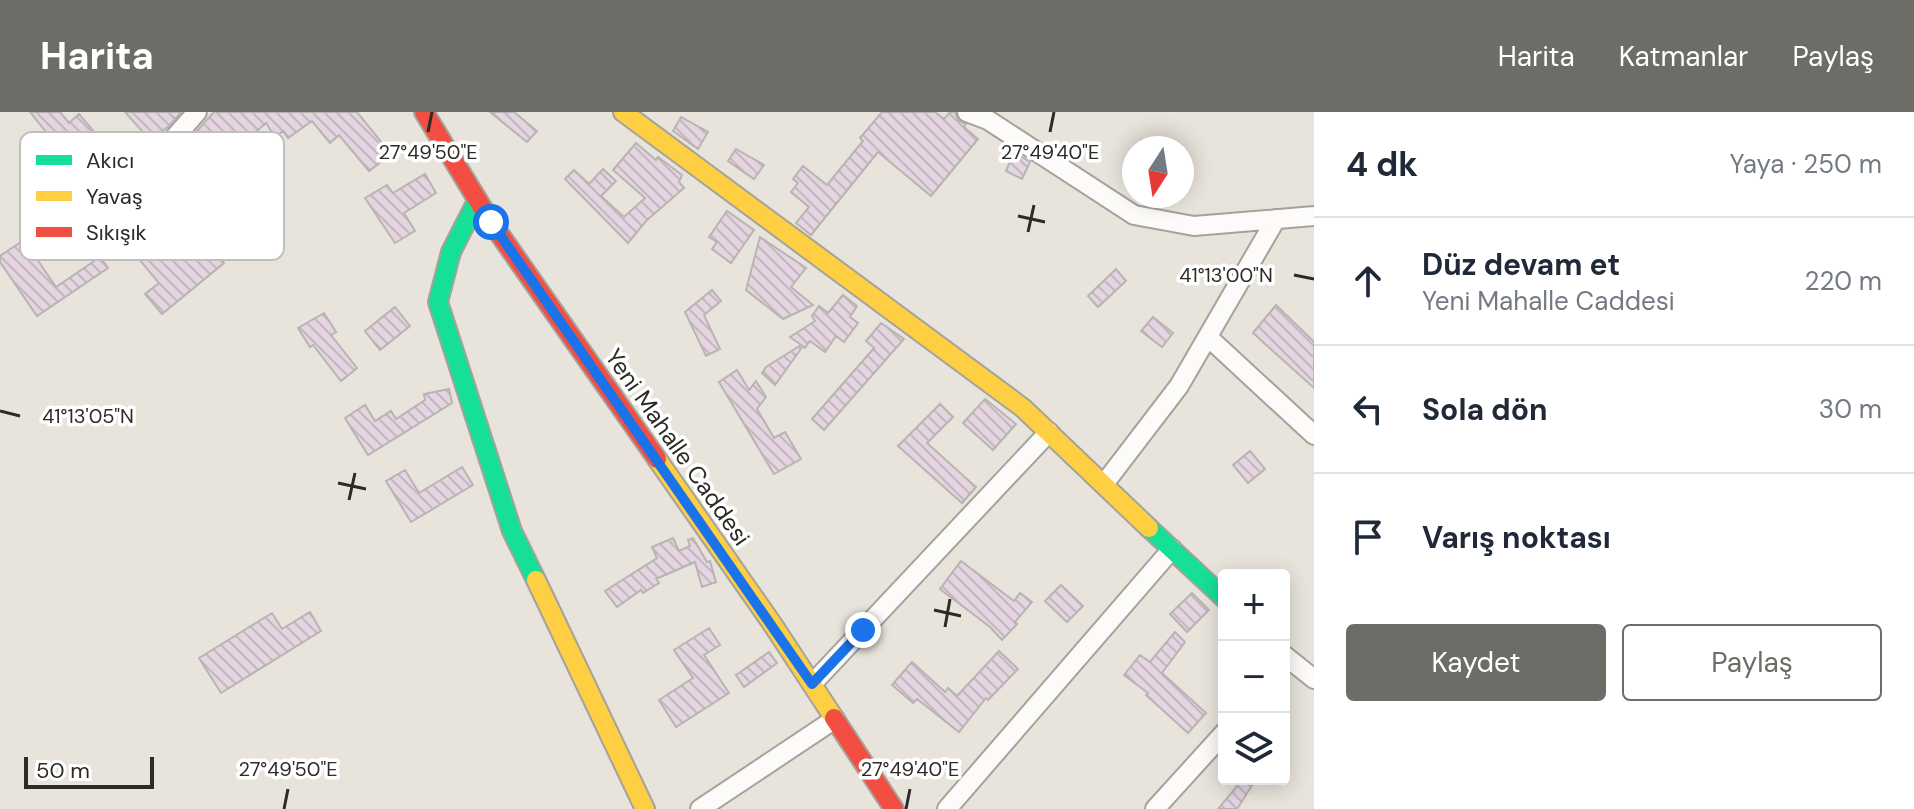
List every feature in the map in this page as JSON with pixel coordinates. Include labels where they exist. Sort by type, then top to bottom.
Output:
[{"type":"street","points":[[179,132],[197,112]]},
{"type":"street","name":"Yeni Mahalle Caddesi","points":[[424,112],[477,201],[812,684],[894,809]]},
{"type":"street","points":[[623,112],[1023,408],[1218,592]]},
{"type":"street","points":[[967,112],[988,120],[1134,215],[1194,226],[1314,216]]},
{"type":"street","points":[[477,201],[451,252],[438,302],[512,531],[645,809]]},
{"type":"street","points":[[1104,484],[1179,386],[1276,219]]},
{"type":"street","points":[[1208,337],[1314,435]]},
{"type":"street","points":[[812,684],[1049,432]]},
{"type":"street","points":[[947,809],[1172,549]]},
{"type":"street","points":[[1290,663],[1314,679]]},
{"type":"street","points":[[700,809],[835,719]]},
{"type":"street","points":[[1155,809],[1218,740]]},
{"type":"building","points":[[30,112],[60,112],[69,123],[79,114],[94,132],[46,132]]},
{"type":"building","points":[[125,112],[181,112],[161,132],[143,132]]},
{"type":"building","points":[[214,112],[357,112],[391,154],[369,171],[339,135],[330,143],[312,121],[288,138],[283,131],[272,132],[266,123],[256,132],[196,132]]},
{"type":"building","points":[[490,112],[514,112],[537,131],[527,142]]},
{"type":"building","points":[[882,112],[935,112],[944,119],[950,112],[955,112],[958,120],[966,124],[964,127],[978,139],[931,196],[878,152],[811,235],[796,223],[809,207],[791,192],[798,183],[793,179],[803,166],[827,185]]},
{"type":"building","points":[[681,117],[708,132],[698,149],[673,131]]},
{"type":"building","points":[[636,143],[656,160],[658,157],[682,175],[679,182],[684,188],[646,221],[628,243],[565,179],[574,170],[589,184],[603,169],[616,181],[601,196],[624,217],[645,198],[613,170]]},
{"type":"building","points":[[736,149],[764,165],[754,179],[728,161]]},
{"type":"building","points":[[1014,152],[1030,162],[1022,179],[1006,171]]},
{"type":"building","points":[[425,174],[436,193],[404,213],[415,231],[395,243],[365,198],[387,185],[393,193]]},
{"type":"building","points":[[727,211],[754,230],[731,263],[712,249],[717,242],[709,237]]},
{"type":"building","points":[[760,237],[806,268],[791,287],[813,305],[783,319],[746,290]]},
{"type":"building","points":[[20,243],[20,260],[38,260],[56,287],[96,260],[102,260],[108,268],[37,316],[0,262],[0,256]]},
{"type":"building","points":[[140,260],[222,260],[224,263],[162,314],[145,294],[159,283]]},
{"type":"building","points":[[1116,269],[1126,281],[1098,307],[1088,296]]},
{"type":"building","points":[[712,290],[721,301],[704,315],[720,349],[706,356],[685,312]]},
{"type":"building","points":[[843,295],[857,306],[850,317],[858,323],[844,342],[836,336],[825,352],[810,341],[775,385],[762,373],[766,367],[801,345],[790,337],[815,321],[812,316],[819,306],[828,313]]},
{"type":"building","points":[[1276,305],[1314,342],[1314,388],[1253,333]]},
{"type":"building","points":[[395,307],[410,326],[380,350],[365,331]]},
{"type":"building","points":[[324,313],[336,332],[331,335],[357,368],[341,381],[313,345],[310,347],[298,328]]},
{"type":"building","points":[[1153,317],[1173,333],[1162,347],[1141,331]]},
{"type":"building","points":[[881,323],[904,339],[824,430],[812,419],[874,348],[866,341]]},
{"type":"building","points":[[737,370],[749,390],[756,381],[766,397],[757,409],[774,438],[785,432],[801,459],[774,474],[719,382]]},
{"type":"building","points":[[449,389],[452,403],[368,455],[345,418],[365,405],[375,421],[391,411],[396,419],[425,400],[424,394]]},
{"type":"building","points":[[985,399],[1016,424],[993,450],[963,423]]},
{"type":"building","points":[[940,404],[953,417],[927,443],[976,487],[962,503],[898,446]]},
{"type":"building","points":[[1250,451],[1265,469],[1248,483],[1233,465]]},
{"type":"building","points":[[462,467],[473,485],[411,522],[386,481],[405,470],[419,493]]},
{"type":"building","points":[[673,538],[679,551],[690,546],[688,540],[693,538],[707,562],[710,561],[716,582],[702,587],[695,562],[656,579],[659,583],[643,593],[641,590],[617,607],[605,591],[657,558],[652,547]]},
{"type":"building","points":[[961,561],[1014,601],[1020,593],[1032,602],[1002,640],[990,627],[940,589]]},
{"type":"building","points":[[1061,585],[1083,606],[1067,622],[1045,601]]},
{"type":"building","points":[[1192,593],[1209,610],[1187,632],[1170,614]]},
{"type":"building","points":[[310,612],[321,631],[221,693],[199,658],[272,613],[282,629]]},
{"type":"building","points":[[709,628],[720,645],[704,655],[729,693],[676,727],[659,700],[693,678],[674,650]]},
{"type":"building","points":[[1175,632],[1185,642],[1162,673],[1206,713],[1188,733],[1146,695],[1148,693],[1124,675],[1140,655],[1150,662]]},
{"type":"building","points":[[999,651],[1018,669],[988,700],[986,698],[959,732],[917,699],[913,703],[892,685],[912,662],[945,692],[948,688],[957,696]]},
{"type":"building","points":[[769,652],[777,663],[744,687],[736,675]]},
{"type":"building","points":[[1238,785],[1252,785],[1237,809],[1218,809]]},
{"type":"traffic: fast","points":[[477,201],[451,252],[438,302],[512,531],[536,580]]},
{"type":"traffic: fast","points":[[1149,528],[1218,592]]},
{"type":"traffic: slow","points":[[623,112],[1023,408],[1149,528]]},
{"type":"traffic: slow","points":[[657,459],[834,718]]},
{"type":"traffic: slow","points":[[536,580],[645,809]]},
{"type":"traffic: jam","points":[[424,112],[491,222],[657,459]]},
{"type":"traffic: jam","points":[[834,718],[894,809]]},
{"type":"route","points":[[491,222],[812,684],[863,630]]}]
